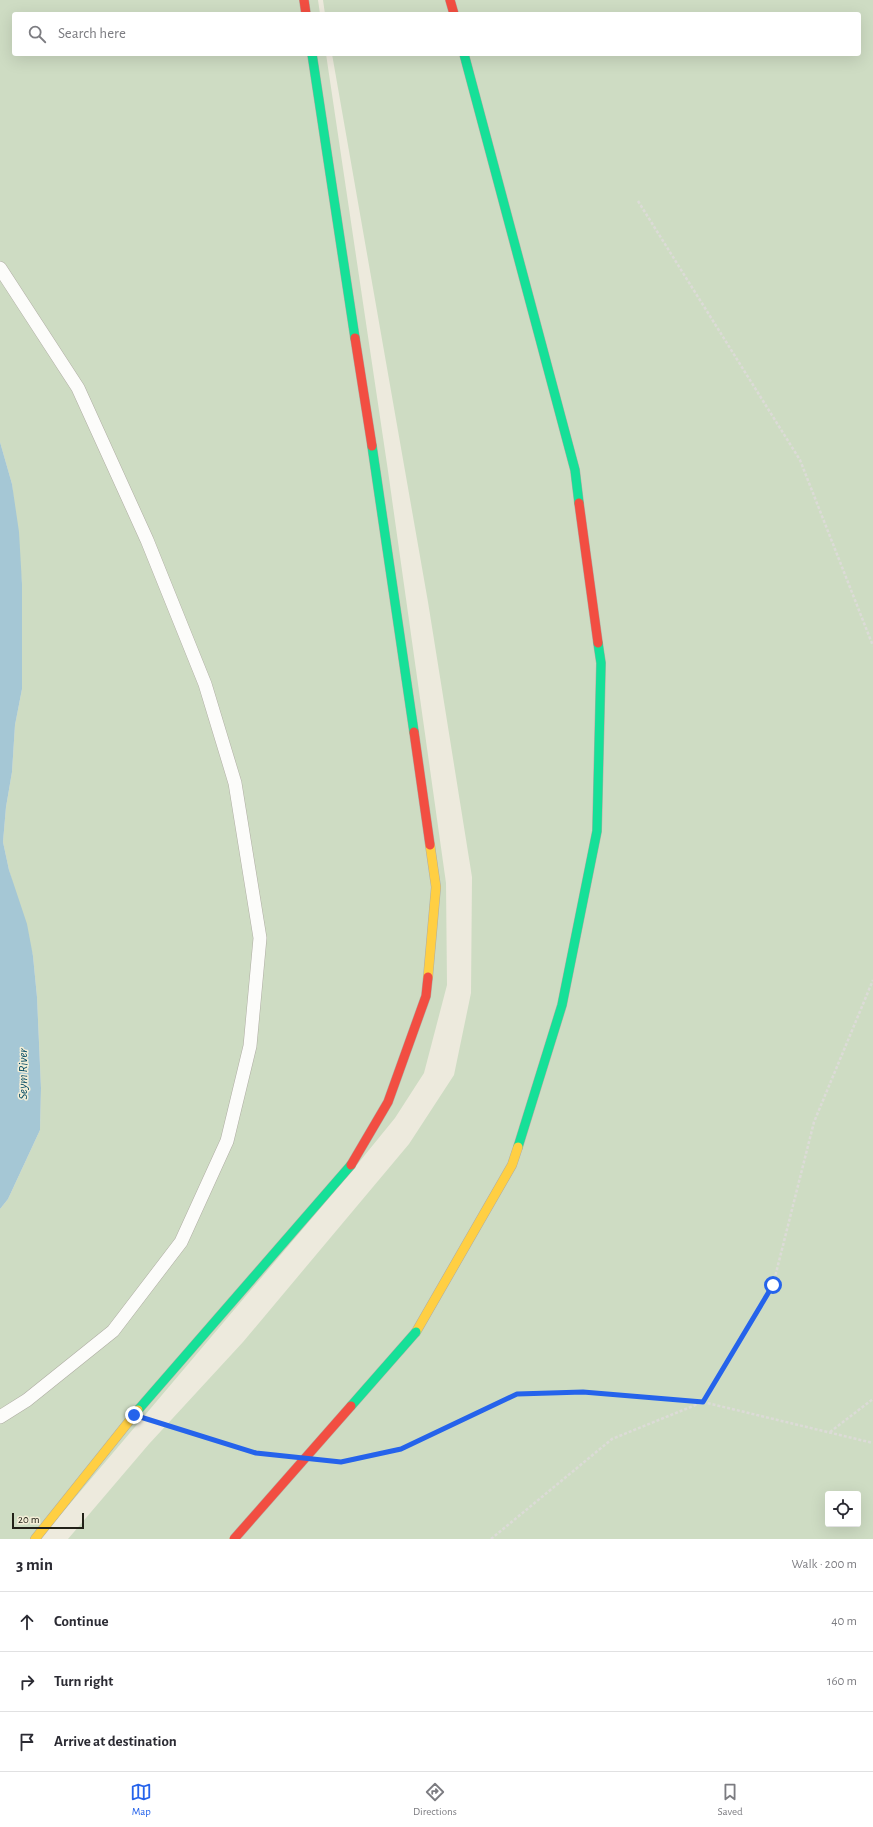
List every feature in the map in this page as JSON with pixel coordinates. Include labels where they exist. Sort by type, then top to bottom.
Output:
[{"type":"highway","points":[[304,0],[306,12]]},
{"type":"highway","points":[[450,0],[453,12]]},
{"type":"highway","points":[[34,1539],[134,1415],[349,1168],[388,1102],[426,996],[436,887],[372,447],[312,56]]},
{"type":"highway","points":[[234,1539],[416,1332],[512,1165],[562,1005],[597,832],[601,663],[575,470],[465,56]]},
{"type":"lane","points":[[0,268],[78,388],[147,540],[205,684],[236,783],[260,938],[250,1046],[227,1141],[181,1242],[113,1331],[28,1400],[0,1417]]},
{"type":"path","points":[[638,201],[800,460],[873,646]]},
{"type":"path","points":[[491,1539],[612,1438],[703,1402],[773,1285],[814,1122],[873,980]]},
{"type":"path","points":[[333,1461],[341,1462],[401,1449],[517,1394],[583,1392],[703,1402],[873,1443]]},
{"type":"path","points":[[830,1432],[873,1399]]},
{"type":"path","points":[[134,1415],[256,1453],[280,1455]]},
{"type":"green space","points":[[0,0],[318,0],[320,12],[12,12],[12,56],[326,56],[388,471],[446,883],[447,985],[424,1073],[395,1118],[40,1539],[0,1539],[0,1209],[8,1199],[40,1130],[41,1088],[37,997],[33,956],[9,870],[3,842],[6,807],[12,772],[15,725],[22,689],[22,584],[12,484],[0,442]]},
{"type":"green space","points":[[323,0],[873,0],[873,1539],[68,1539],[149,1444],[243,1342],[409,1144],[454,1075],[471,993],[472,877],[428,602],[332,56],[861,56],[861,12],[325,12]]},
{"type":"water","name":"Seym River","points":[[0,442],[12,484],[19,532],[22,584],[22,689],[15,725],[12,772],[6,807],[3,842],[9,870],[27,924],[33,956],[37,997],[41,1088],[40,1130],[8,1199],[0,1209]]},
{"type":"traffic: fast","points":[[312,56],[355,338]]},
{"type":"traffic: fast","points":[[465,56],[575,470],[579,503]]},
{"type":"traffic: fast","points":[[372,446],[414,732]]},
{"type":"traffic: fast","points":[[518,1147],[562,1005],[597,831],[601,663],[598,643]]},
{"type":"traffic: fast","points":[[138,1410],[351,1165]]},
{"type":"traffic: fast","points":[[351,1406],[416,1332]]},
{"type":"traffic: slow","points":[[428,977],[436,887],[430,845]]},
{"type":"traffic: slow","points":[[416,1332],[512,1165],[518,1147]]},
{"type":"traffic: slow","points":[[35,1539],[138,1410]]},
{"type":"traffic: jam","points":[[304,0],[306,12]]},
{"type":"traffic: jam","points":[[450,0],[453,12]]},
{"type":"traffic: jam","points":[[355,338],[372,446]]},
{"type":"traffic: jam","points":[[579,503],[598,643]]},
{"type":"traffic: jam","points":[[414,732],[430,845]]},
{"type":"traffic: jam","points":[[351,1165],[388,1102],[426,996],[428,977]]},
{"type":"traffic: jam","points":[[234,1539],[351,1406]]},
{"type":"route","points":[[134,1415],[256,1453],[341,1462],[401,1449],[517,1394],[583,1392],[703,1402],[773,1285]]}]
